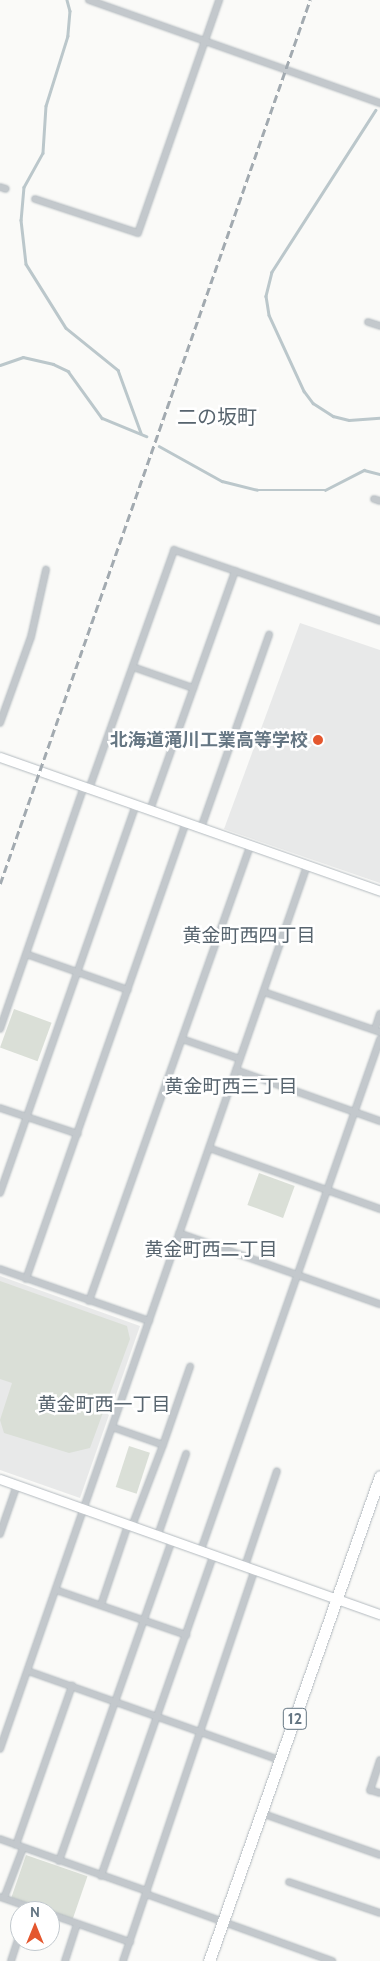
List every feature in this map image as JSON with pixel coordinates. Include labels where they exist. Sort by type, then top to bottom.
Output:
[{"type":"highway","name":"12","points":[[209,1961],[380,1476]]},
{"type":"street","points":[[89,0],[380,103]]},
{"type":"street","points":[[35,199],[138,234],[219,0]]},
{"type":"street","points":[[368,322],[380,326]]},
{"type":"street","points":[[0,1029],[174,550],[380,621]]},
{"type":"street","points":[[0,723],[31,637],[46,570]]},
{"type":"street","points":[[150,810],[235,571]]},
{"type":"street","points":[[201,828],[269,634]]},
{"type":"street","points":[[133,667],[193,688]]},
{"type":"street","points":[[0,757],[380,891]]},
{"type":"street","points":[[0,1193],[136,805]]},
{"type":"street","points":[[26,1279],[186,823]]},
{"type":"street","points":[[89,1301],[250,846]]},
{"type":"street","points":[[0,1749],[307,866]]},
{"type":"street","points":[[26,954],[128,990]]},
{"type":"street","points":[[264,992],[377,1030],[380,1014]]},
{"type":"street","points":[[182,1039],[240,1059]]},
{"type":"street","points":[[201,1550],[380,1039]]},
{"type":"street","points":[[236,1070],[380,1121]]},
{"type":"street","points":[[0,1108],[78,1134]]},
{"type":"street","points":[[209,1148],[380,1209]]},
{"type":"street","points":[[179,1233],[380,1304]]},
{"type":"street","points":[[0,1269],[149,1321]]},
{"type":"street","points":[[100,1605],[190,1367]]},
{"type":"street","points":[[112,1427],[162,1445]]},
{"type":"street","points":[[158,1535],[186,1454]]},
{"type":"street","points":[[244,1566],[277,1471]]},
{"type":"street","points":[[0,1479],[380,1614]]},
{"type":"street","points":[[0,1534],[17,1485]]},
{"type":"street","points":[[59,1861],[172,1540]]},
{"type":"street","points":[[101,1876],[214,1554]]},
{"type":"street","points":[[123,1961],[255,1569]]},
{"type":"street","points":[[56,1590],[186,1635]]},
{"type":"street","points":[[28,1671],[280,1760]]},
{"type":"street","points":[[2,1897],[72,1686]]},
{"type":"street","points":[[380,1760],[370,1790],[380,1793]]},
{"type":"street","points":[[261,1813],[380,1855]]},
{"type":"street","points":[[0,1839],[332,1961]]},
{"type":"street","points":[[289,1882],[380,1913]]},
{"type":"street","points":[[60,1918],[130,1942]]},
{"type":"street","points":[[65,1961],[77,1924]]},
{"type":"shaded area","name":"北海道滝川工業高等学校","points":[[300,623],[380,650],[380,883],[224,829]]},
{"type":"shaded area","points":[[14,1009],[52,1023],[38,1061],[0,1048]]},
{"type":"shaded area","points":[[259,1173],[295,1186],[283,1218],[247,1205]]},
{"type":"shaded area","points":[[0,1276],[140,1326],[80,1498],[0,1470]]},
{"type":"shaded area","points":[[0,1281],[127,1326],[130,1339],[90,1448],[69,1453],[4,1433],[0,1420],[12,1383],[0,1379]]},
{"type":"shaded area","points":[[129,1446],[150,1453],[137,1494],[116,1487]]},
{"type":"shaded area","points":[[26,1855],[87,1876],[73,1919],[60,1914],[60,1901],[21,1901],[11,1898]]},
{"type":"waterway","points":[[67,0],[70,11],[68,36],[46,106],[43,153],[24,187],[21,220],[26,264],[66,328],[118,370],[141,433]]},
{"type":"waterway","points":[[376,110],[272,272],[266,296],[269,315],[304,391],[313,403],[333,416],[349,420],[380,418]]},
{"type":"waterway","points":[[0,365],[23,357],[53,364],[68,371],[102,418],[146,436]]},
{"type":"waterway","points":[[159,446],[222,481],[257,490],[325,490],[364,470],[380,474]]},
{"type":"railway","points":[[0,884],[310,0]]},
{"type":"place","name":"北海道滝川工業高等学校","points":[[318,740]]},
{"type":"district","name":"二の坂町","points":[[217,417]]},
{"type":"district","name":"黄金町西四丁目","points":[[249,936]]},
{"type":"district","name":"黄金町西三丁目","points":[[231,1087]]},
{"type":"district","name":"黄金町西二丁目","points":[[211,1250]]},
{"type":"district","name":"黄金町西一丁目","points":[[104,1405]]}]
